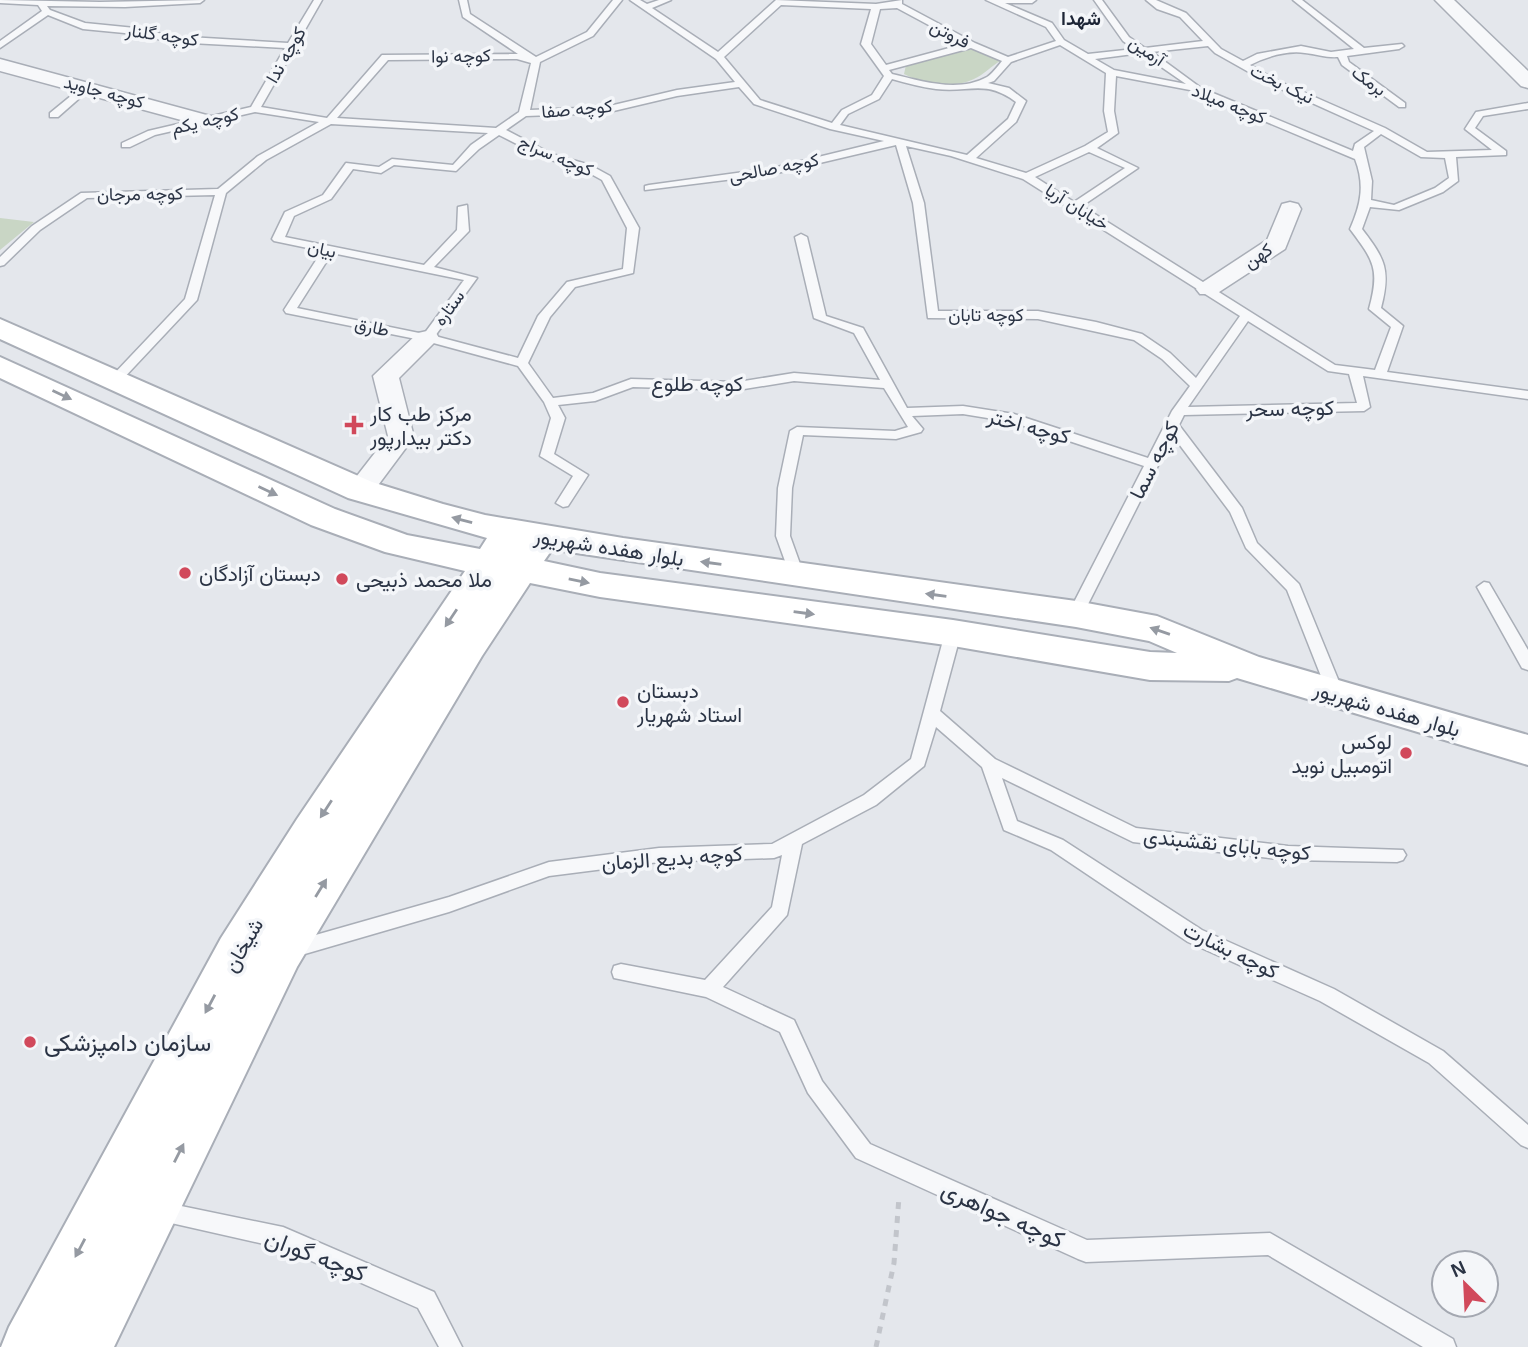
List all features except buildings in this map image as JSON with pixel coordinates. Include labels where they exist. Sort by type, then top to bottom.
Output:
[{"type":"street","points":[[1444,0],[1528,82]]},
{"type":"street","name":"کوچه جاوید","points":[[0,65],[207,121]]},
{"type":"street","name":"کهن","points":[[1208,289],[1278,244],[1290,209]]},
{"type":"street","name":"بلوار هفده شهریور","points":[[0,328],[360,490],[433,513],[600,585],[953,634],[1150,666],[1245,667]]},
{"type":"street","points":[[360,490],[401,437],[386,376],[427,338]]},
{"type":"street","name":"بلوار هفده شهریور","points":[[0,366],[323,517],[397,544],[445,556],[516,550],[797,575],[1076,614],[1157,629],[1245,667],[1528,750]]},
{"type":"street","name":"شیخان","points":[[29,1347],[128,1205],[469,647],[516,550]]},
{"type":"street","name":"شیخان","points":[[85,1347],[128,1205],[237,952],[312,831],[516,550]]},
{"type":"lane","points":[[0,0],[44,8],[153,5],[200,0]]},
{"type":"lane","name":"کوچه ندا","points":[[256,109],[318,0]]},
{"type":"lane","points":[[463,0],[466,15],[536,61]]},
{"type":"lane","points":[[536,61],[590,34],[618,0]]},
{"type":"lane","name":"خیابان آریا","points":[[634,0],[719,57],[757,102],[834,127],[899,141],[1027,177],[1332,368],[1528,395]]},
{"type":"lane","points":[[645,8],[667,0]]},
{"type":"lane","points":[[991,1],[1032,0]]},
{"type":"lane","name":"آرمین","points":[[1098,0],[1126,39],[1143,52],[1178,71],[1205,93]]},
{"type":"lane","name":"نیک بخت","points":[[1150,0],[1160,7],[1183,15],[1218,51],[1273,82],[1381,130],[1425,155],[1450,155]]},
{"type":"lane","points":[[1297,0],[1361,50]]},
{"type":"lane","points":[[719,57],[780,1],[876,8],[898,2]]},
{"type":"lane","name":"کوچه میلاد","points":[[991,1],[1049,25],[1061,42],[1111,72],[1193,88],[1357,157]]},
{"type":"lane","name":"فروتن","points":[[898,2],[972,45],[1008,60]]},
{"type":"lane","points":[[0,45],[44,8]]},
{"type":"lane","name":"کوچه گلنار","points":[[44,8],[83,26],[135,31],[172,39],[290,46]]},
{"type":"lane","points":[[876,8],[866,44],[887,72],[933,86],[961,88],[991,79],[1008,60],[1061,42]]},
{"type":"lane","points":[[1086,57],[1209,43]]},
{"type":"lane","points":[[834,127],[845,112],[876,97],[887,72],[972,45]]},
{"type":"lane","points":[[1242,65],[1260,56],[1301,49],[1331,55],[1399,46]]},
{"type":"lane","name":"برمک","points":[[1342,53],[1345,63],[1402,106]]},
{"type":"lane","name":"کوچه نوا","points":[[329,121],[385,57],[517,56],[536,61]]},
{"type":"lane","points":[[524,113],[536,61]]},
{"type":"lane","points":[[1027,177],[1090,148],[1112,133],[1109,111],[1111,72]]},
{"type":"lane","points":[[968,159],[1012,120],[1021,101],[1006,90],[977,83]]},
{"type":"lane","name":"کوچه صفا","points":[[350,165],[381,170],[392,162],[456,167],[475,147],[524,113],[605,110],[677,93],[742,84]]},
{"type":"lane","points":[[54,115],[86,88]]},
{"type":"lane","points":[[1367,203],[1395,208],[1439,190],[1454,179],[1450,155],[1502,153],[1470,129],[1480,114],[1528,106]]},
{"type":"lane","name":"کوچه یکم","points":[[126,145],[152,133],[256,109],[329,121]]},
{"type":"lane","points":[[116,379],[191,300],[221,192],[262,158],[329,121]]},
{"type":"lane","name":"کوچه سراج","points":[[329,121],[499,131],[548,156],[586,167],[606,178],[633,228],[629,271],[571,284],[544,316],[522,363]]},
{"type":"lane","points":[[1380,375],[1397,326],[1375,309],[1383,281],[1377,256],[1356,229],[1367,203],[1365,173],[1357,157],[1359,146],[1381,130]]},
{"type":"lane","name":"کوچه صالحی","points":[[649,188],[773,171],[899,141]]},
{"type":"lane","name":"کوچه تابان","points":[[899,141],[909,160],[920,218],[932,315],[1038,315],[1138,337],[1166,356],[1197,386]]},
{"type":"lane","points":[[1075,206],[1133,167],[1090,148]]},
{"type":"lane","name":"بیان","points":[[350,165],[327,197],[289,214],[278,239],[471,278]]},
{"type":"lane","name":"کوچه مرجان","points":[[0,263],[36,228],[85,195],[221,192]]},
{"type":"lane","points":[[426,269],[463,231],[463,207]]},
{"type":"lane","points":[[797,575],[783,536],[785,488],[797,431],[896,435],[916,429],[903,412],[859,331],[820,318],[801,237]]},
{"type":"lane","name":"طارق","points":[[328,251],[290,310],[427,338],[522,363]]},
{"type":"lane","name":"ستاره","points":[[427,338],[471,278]]},
{"type":"lane","name":"کوچه سما","points":[[1076,614],[1179,411],[1247,314]]},
{"type":"lane","points":[[522,363],[558,418],[547,456],[581,475],[563,503]]},
{"type":"lane","name":"کوچه سحر","points":[[1179,411],[1364,407],[1355,371]]},
{"type":"lane","name":"کوچه طلوع","points":[[550,402],[596,397],[631,383],[738,386],[794,377],[888,385]]},
{"type":"lane","name":"کوچه اختر","points":[[903,412],[963,411],[1014,418],[1152,464]]},
{"type":"lane","points":[[1172,425],[1237,511],[1251,545],[1294,588],[1336,694]]},
{"type":"lane","points":[[1484,587],[1528,664]]},
{"type":"lane","name":"کوچه بدیع الزمان","points":[[281,953],[449,904],[549,869],[659,856],[774,850],[870,800],[918,762],[953,634]]},
{"type":"lane","name":"کوچه بشارت","points":[[931,713],[989,764],[1010,825],[1057,845],[1195,936],[1327,995],[1436,1058],[1528,1138]]},
{"type":"lane","name":"کوچه بابای نقشبندی","points":[[989,764],[1133,835],[1289,853],[1397,855]]},
{"type":"lane","points":[[709,989],[781,910],[794,840]]},
{"type":"lane","name":"کوچه جواهری","points":[[621,972],[709,989],[787,1026],[815,1087],[863,1151],[1086,1251],[1270,1244],[1445,1347]]},
{"type":"lane","name":"کوچه گوران","points":[[128,1205],[283,1238],[426,1300],[451,1347]]},
{"type":"path","points":[[876,1347],[894,1264],[901,1168]]},
{"type":"green space","points":[[977,48],[1001,60],[966,82],[938,84],[904,74],[906,65]]},
{"type":"green space","points":[[0,218],[34,222],[0,250]]},
{"type":"place","name":"مرکز طب کار دکتر بیدارپور","points":[[354,425]]},
{"type":"place","name":"دبستان آزادگان","points":[[185,573]]},
{"type":"place","name":"ملا محمد ذبیحی","points":[[342,579]]},
{"type":"place","name":"دبستان استاد شهریار","points":[[623,702]]},
{"type":"place","name":"لوکس اتومبیل نوید","points":[[1406,753]]},
{"type":"place","name":"سازمان دامپزشکی","points":[[30,1042]]},
{"type":"district","name":"شهدا","points":[[1081,18]]}]
